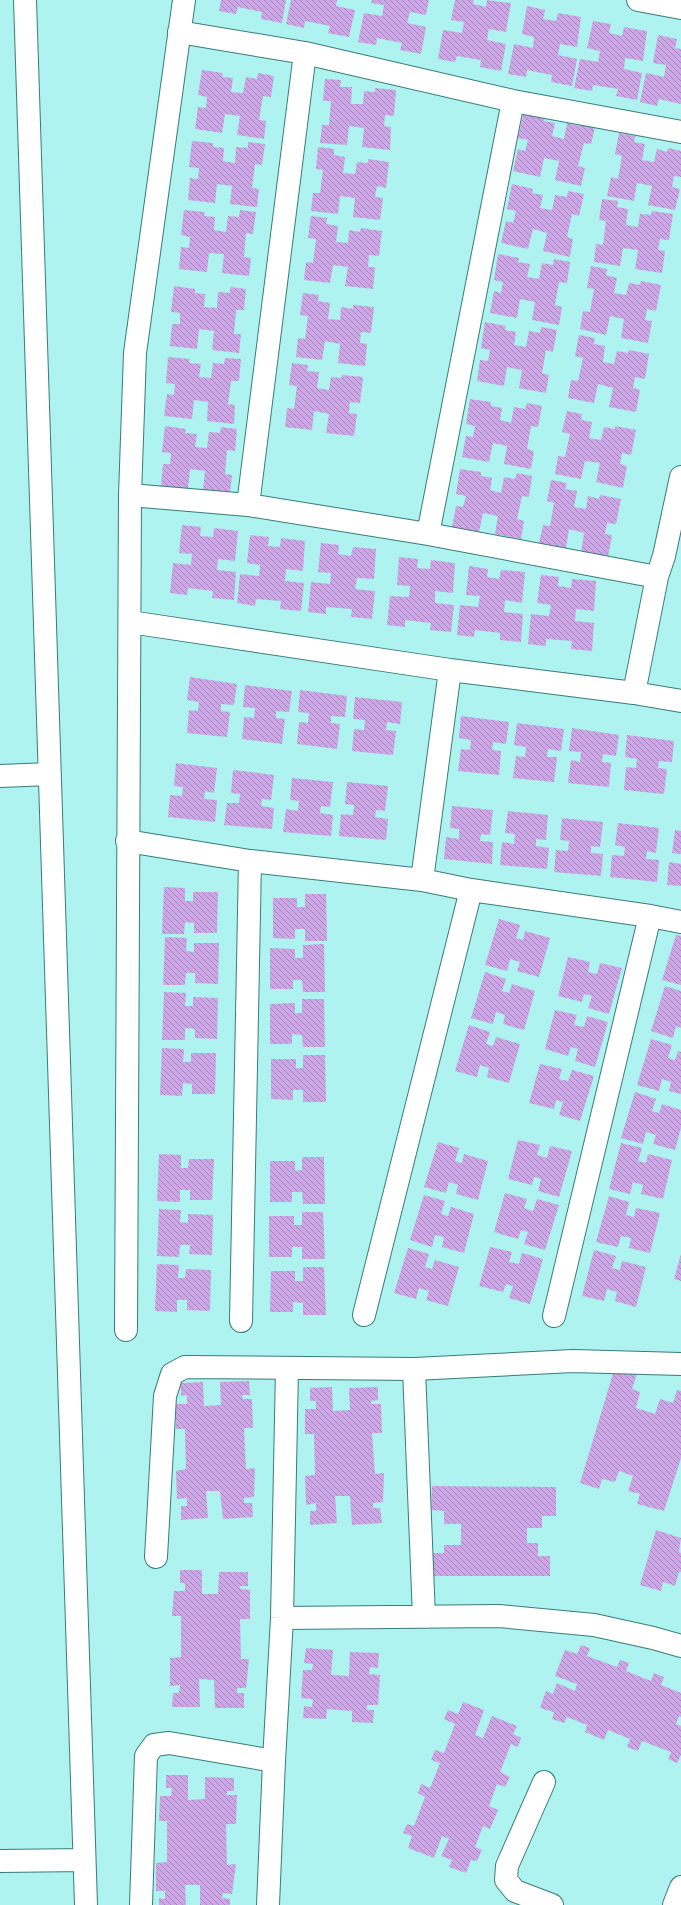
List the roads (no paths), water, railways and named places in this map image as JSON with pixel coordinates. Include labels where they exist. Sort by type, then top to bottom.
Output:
[{"type":"street","points":[[25,0],[86,1905]]},
{"type":"street","points":[[126,1330],[127,841],[130,495],[135,353],[184,0]]},
{"type":"street","points":[[638,0],[681,8]]},
{"type":"street","points":[[179,32],[305,53],[512,101],[681,132]]},
{"type":"street","points":[[248,505],[305,53]]},
{"type":"street","points":[[428,534],[512,101]]},
{"type":"street","points":[[634,693],[657,577],[672,558],[681,477]]},
{"type":"street","points":[[130,495],[248,505],[428,534],[657,577]]},
{"type":"street","points":[[130,622],[450,670],[634,693],[681,701]]},
{"type":"street","points":[[422,880],[450,670]]},
{"type":"street","points":[[0,776],[50,774]]},
{"type":"street","points":[[127,841],[250,861],[422,880],[471,890],[650,916],[681,922]]},
{"type":"street","points":[[241,1321],[250,861]]},
{"type":"street","points":[[364,1315],[471,890]]},
{"type":"street","points":[[554,1316],[650,916]]},
{"type":"street","points":[[156,1557],[165,1396],[172,1374],[186,1367],[414,1369],[573,1361],[681,1364]]},
{"type":"street","points":[[268,1905],[282,1618],[287,1368]]},
{"type":"street","points":[[414,1369],[424,1618]]},
{"type":"street","points":[[282,1618],[424,1618],[499,1616],[594,1625],[653,1638],[681,1646]]},
{"type":"street","points":[[141,1905],[146,1756],[154,1745],[169,1743],[274,1761]]},
{"type":"street","points":[[544,1782],[507,1866],[506,1880],[515,1891],[552,1905]]},
{"type":"street","points":[[0,1861],[84,1860]]},
{"type":"street","points":[[674,1905],[681,1887]]}]
